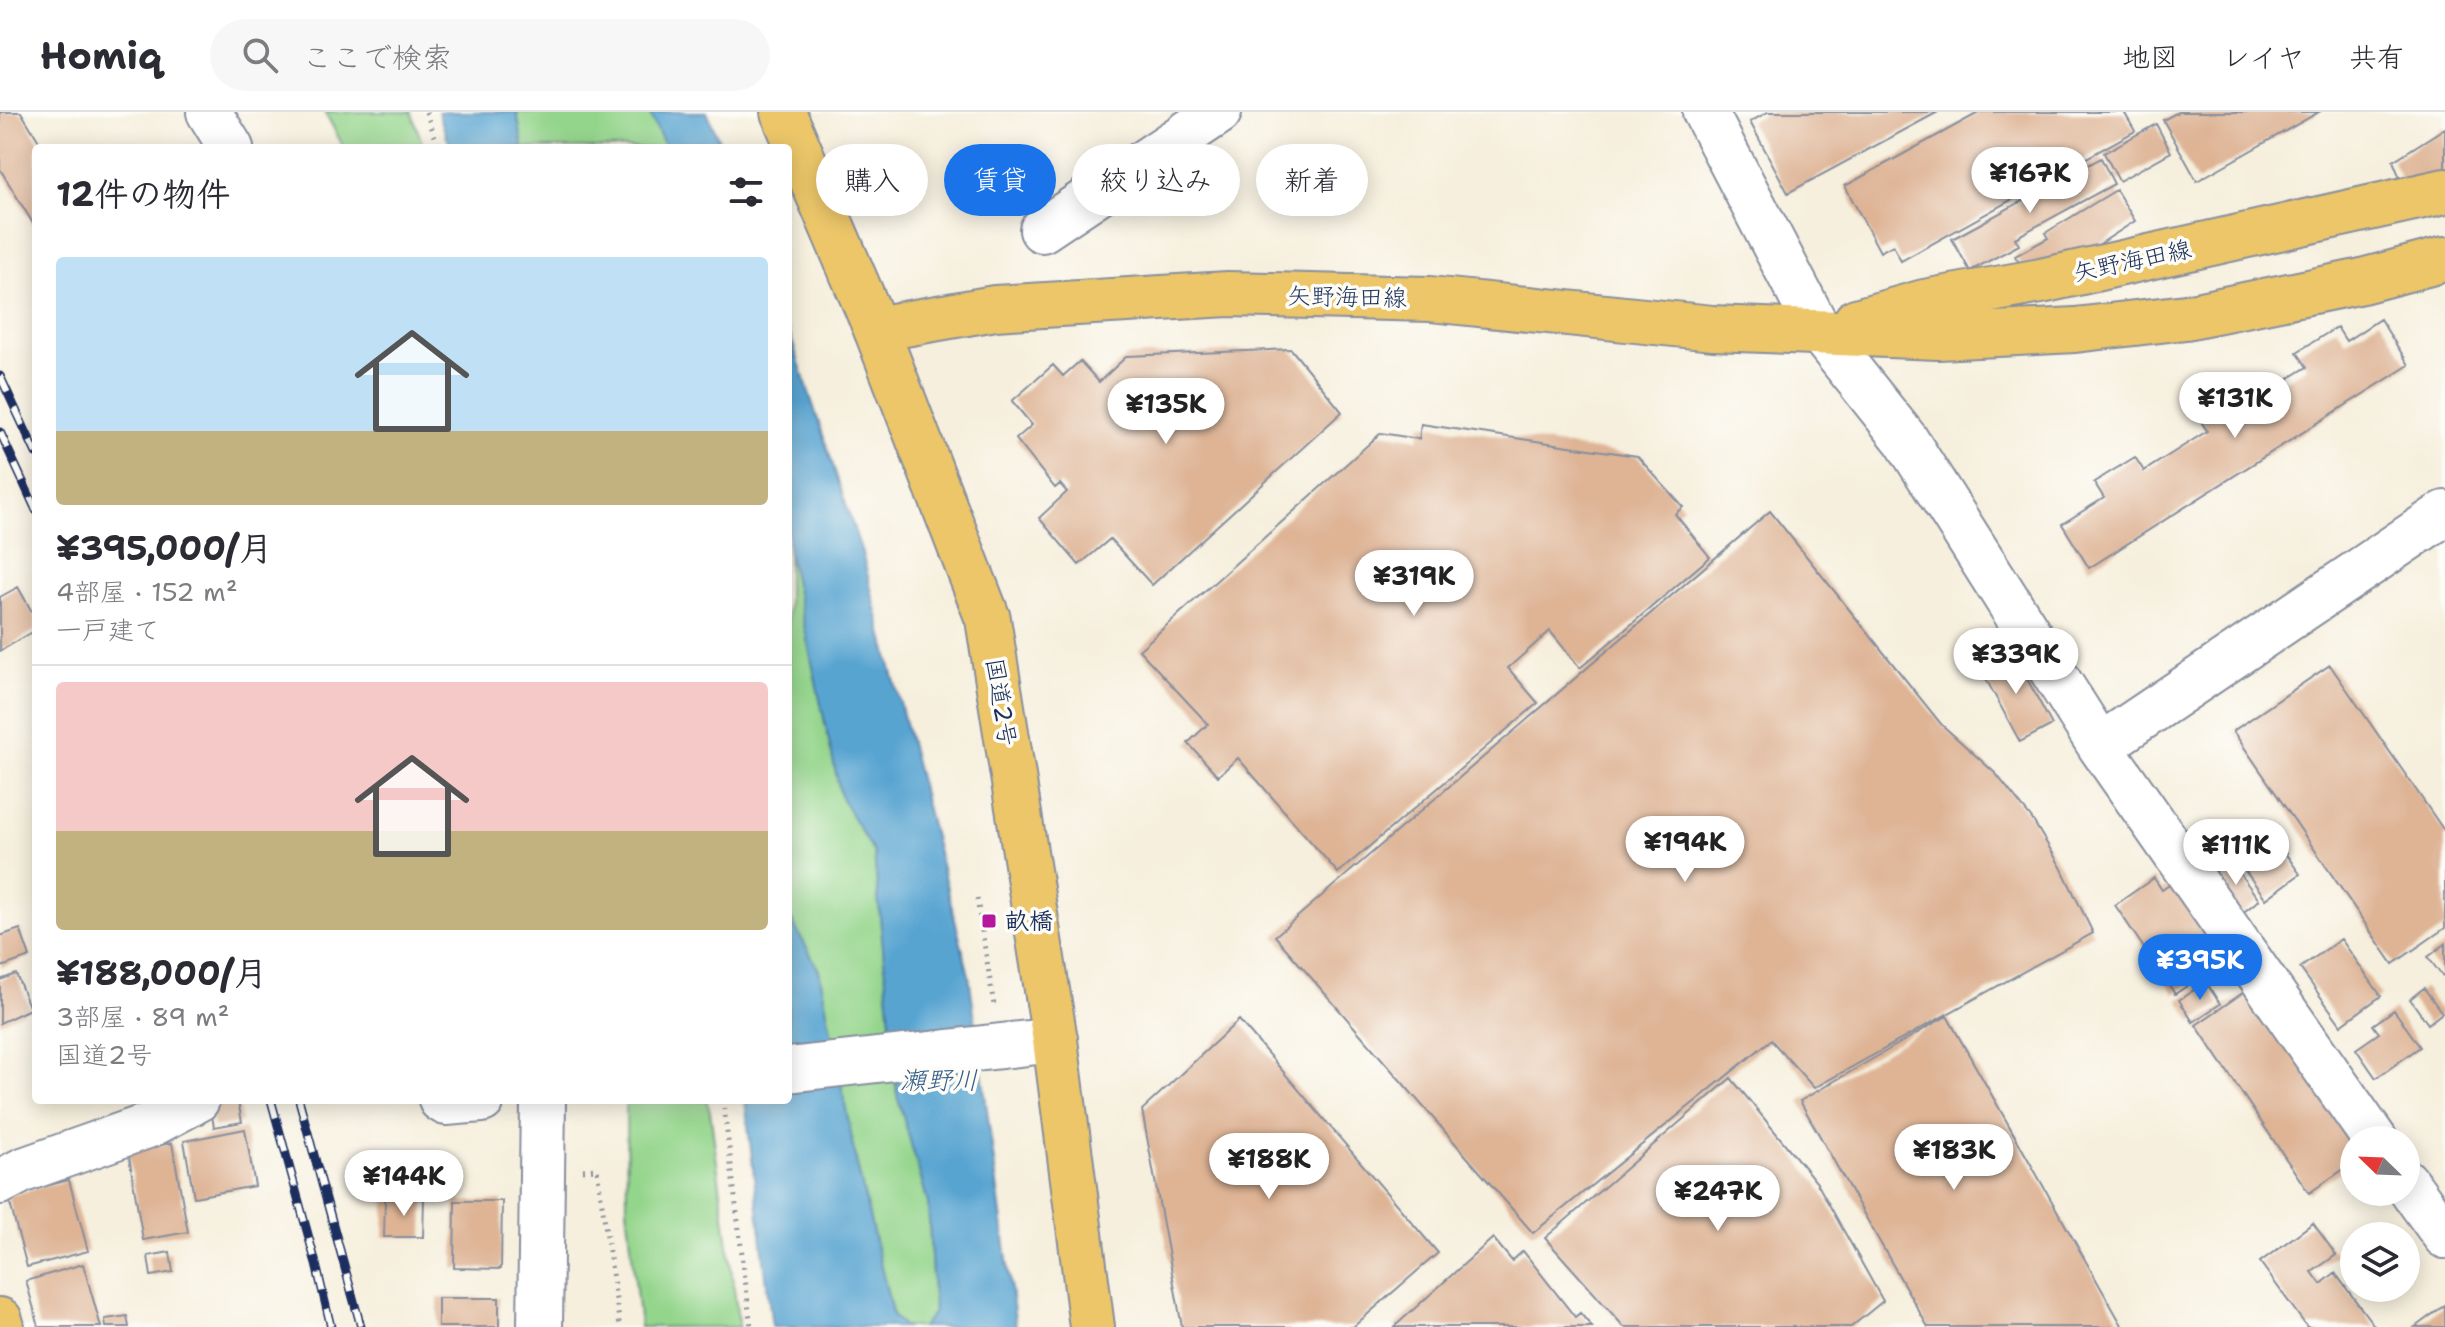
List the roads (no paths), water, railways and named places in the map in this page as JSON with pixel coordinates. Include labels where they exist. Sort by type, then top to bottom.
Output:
[{"type":"main road","name":"国道2号","points":[[783,112],[876,329],[988,619],[1055,1040],[1092,1327]]},
{"type":"main road","name":"矢野海田線","points":[[1819,331],[1924,302],[2041,281],[2445,191]]},
{"type":"main road","name":"矢野海田線","points":[[876,329],[995,308],[1228,294],[1430,299],[1713,328],[1938,337],[2075,330],[2186,317],[2362,281],[2445,259]]},
{"type":"main road","points":[[0,1320],[2,1327]]},
{"type":"street","points":[[209,112],[229,144]]},
{"type":"street","points":[[1042,230],[1219,112]]},
{"type":"street","points":[[1705,112],[1819,331],[1906,440],[2100,746],[2365,1126]]},
{"type":"street","points":[[2100,746],[2445,513]]},
{"type":"street","points":[[792,1069],[993,1030],[1055,1040]]},
{"type":"street","points":[[0,1182],[23,1170],[150,1125],[189,1104]]},
{"type":"street","points":[[540,1327],[543,1104]]},
{"type":"street","points":[[2420,1201],[2445,1236]]},
{"type":"water","points":[[438,112],[517,112],[522,144],[450,144]]},
{"type":"water","points":[[649,112],[707,112],[720,144],[664,144]]},
{"type":"water","name":"瀬野川","points":[[792,341],[862,553],[969,975],[1016,1327],[922,1327],[934,1312],[928,1203],[897,1095],[874,853],[841,797],[792,570]]},
{"type":"water","name":"瀬野川","points":[[792,921],[819,970],[857,1165],[893,1317],[905,1327],[772,1327],[745,1104],[792,1104]]},
{"type":"railway","points":[[0,376],[32,444]]},
{"type":"railway","points":[[0,432],[32,501]]},
{"type":"railway","points":[[272,1104],[331,1327]]},
{"type":"railway","points":[[300,1104],[361,1327]]},
{"type":"place","name":"畝橋","points":[[989,921]]}]
